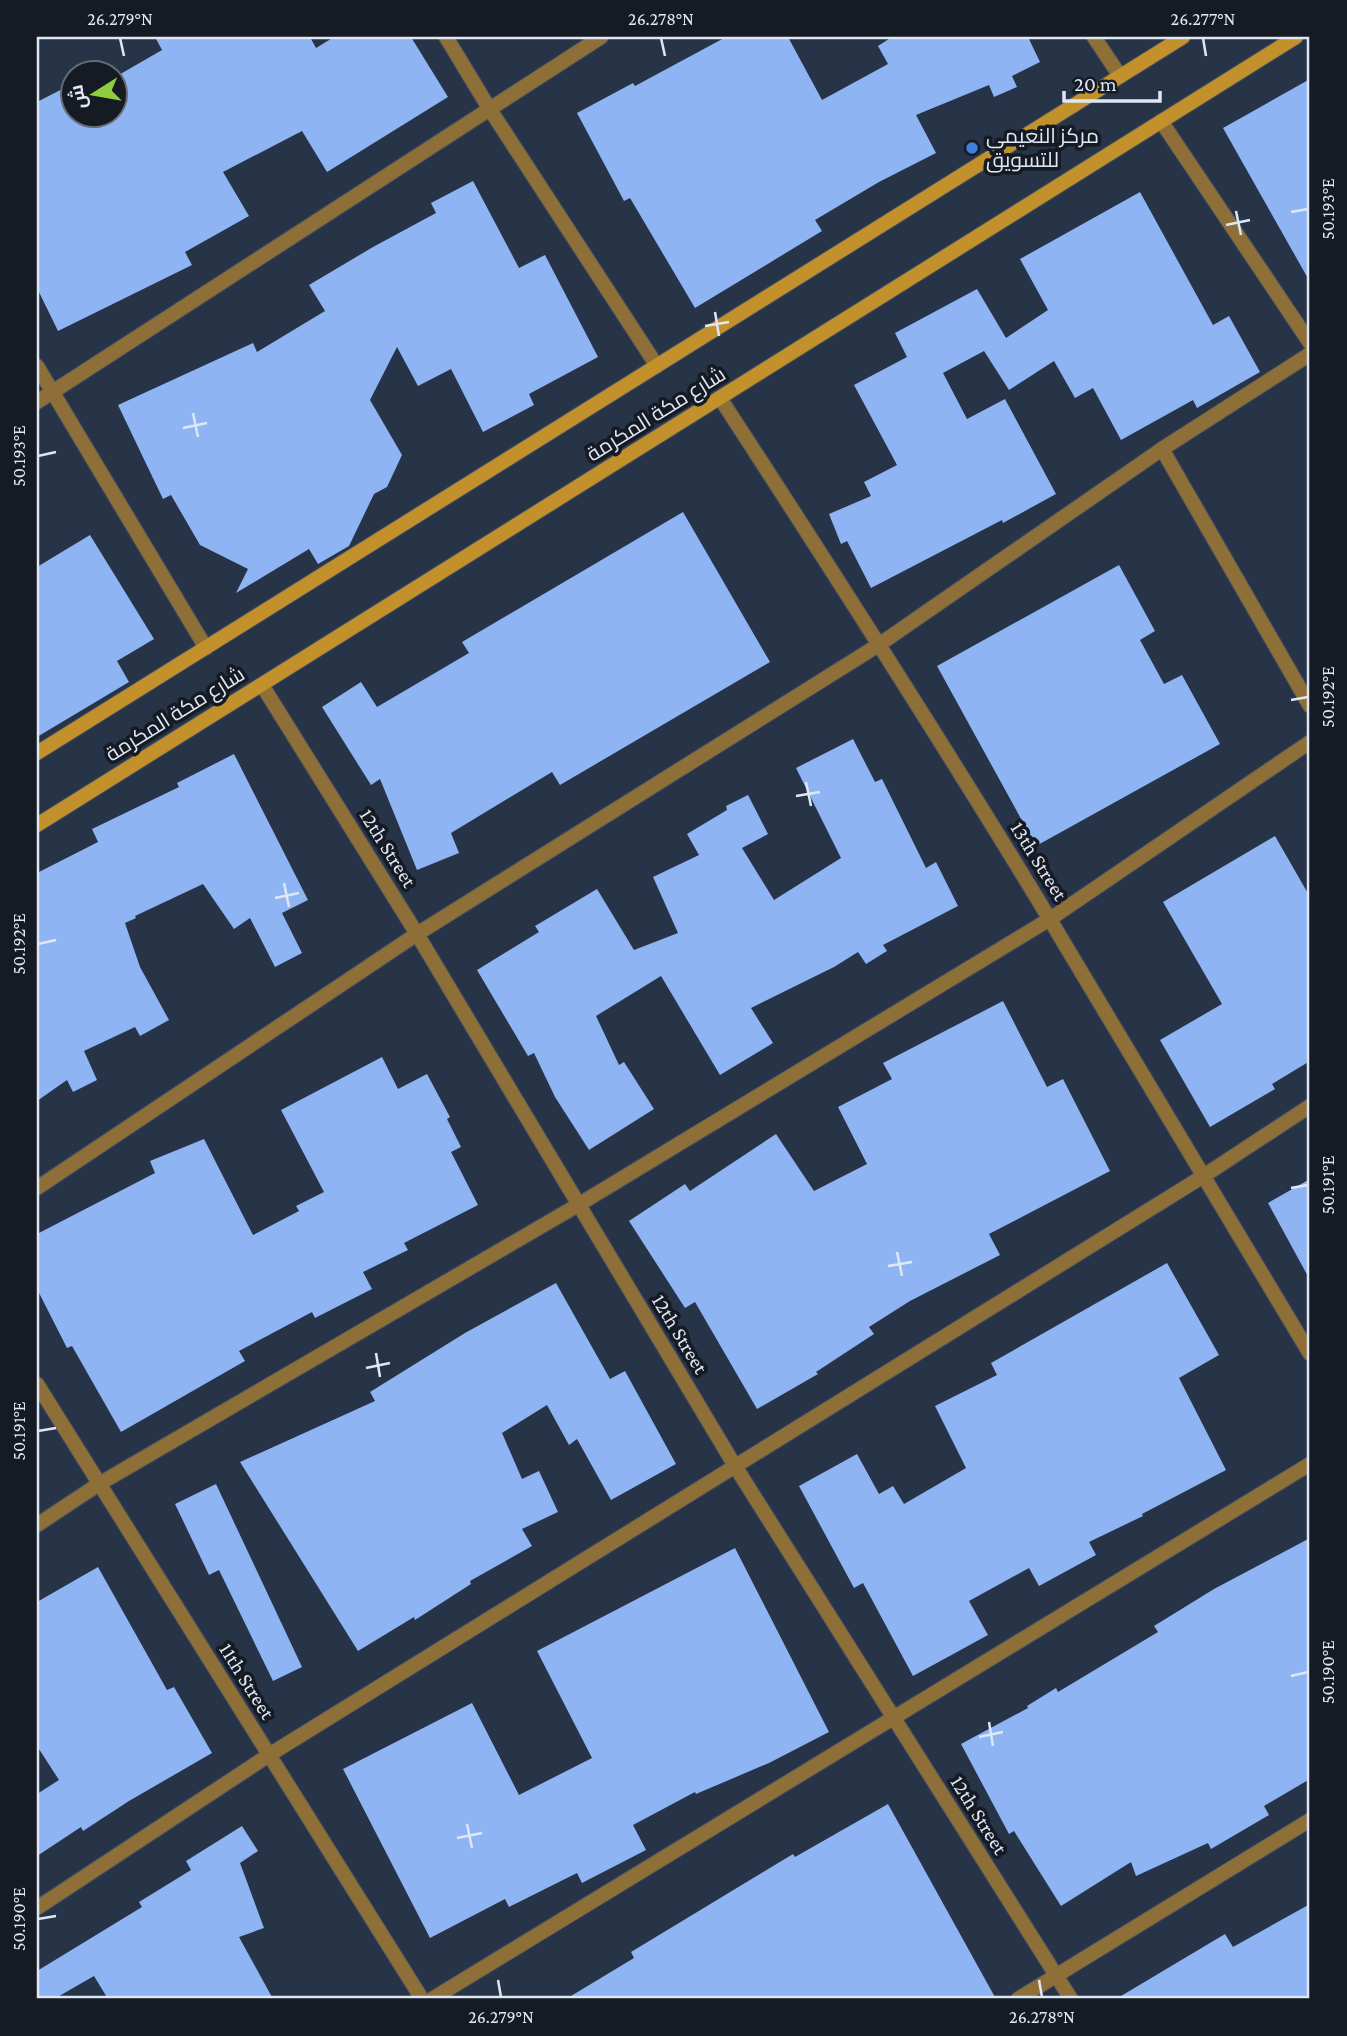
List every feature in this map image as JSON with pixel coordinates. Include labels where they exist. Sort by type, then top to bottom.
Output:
[{"type":"main road","name":"شارع مكة المكرمة","points":[[37,753],[1183,37]]},
{"type":"main road","name":"شارع مكة المكرمة","points":[[37,825],[1296,37]]},
{"type":"street","points":[[446,37],[489,108],[657,366]]},
{"type":"street","points":[[37,402],[601,37]]},
{"type":"street","points":[[1094,37],[1120,76]]},
{"type":"street","points":[[1161,121],[1310,343]]},
{"type":"street","points":[[37,1188],[416,934],[880,644],[1162,449],[1310,354]]},
{"type":"street","points":[[37,366],[206,648]]},
{"type":"street","name":"13th Street","points":[[720,398],[880,644],[1050,919],[1310,1354]]},
{"type":"street","points":[[1162,449],[1310,706]]},
{"type":"street","name":"12th Street","points":[[262,685],[416,934],[735,1466],[1071,1999]]},
{"type":"street","points":[[37,1525],[99,1484],[578,1205],[1050,919],[1310,742]]},
{"type":"street","points":[[37,1908],[269,1755],[1202,1177],[1310,1106]]},
{"type":"street","name":"11th Street","points":[[37,1384],[422,1999]]},
{"type":"street","points":[[432,1999],[1310,1464]]},
{"type":"street","points":[[1018,1999],[1310,1819]]},
{"type":"building","points":[[155,37],[310,37],[316,48],[334,37],[411,37],[448,97],[327,172],[302,131],[223,172],[249,216],[185,252],[192,265],[58,331],[37,288],[37,102],[60,90],[60,130],[130,130],[130,68],[162,50]]},
{"type":"building","points":[[726,37],[788,37],[822,100],[888,64],[878,46],[892,37],[1028,37],[1040,62],[1012,76],[1017,87],[994,97],[989,85],[916,115],[936,153],[879,182],[815,220],[822,231],[695,308],[630,198],[624,201],[577,113],[633,83],[635,86]]},
{"type":"building","points":[[1310,79],[1310,282],[1223,128]]},
{"type":"building","points":[[473,181],[519,268],[545,255],[598,357],[529,394],[534,405],[483,432],[451,369],[418,386],[397,347],[370,400],[402,455],[387,487],[374,494],[349,546],[318,564],[309,549],[236,593],[248,569],[200,545],[171,495],[163,499],[118,405],[253,343],[257,352],[325,311],[309,285],[436,213],[431,203]]},
{"type":"building","points":[[1140,192],[1213,325],[1229,316],[1260,372],[1197,408],[1193,400],[1121,440],[1093,388],[1075,398],[1054,361],[1009,390],[984,351],[943,373],[967,419],[1005,399],[1056,494],[871,588],[847,541],[841,544],[829,514],[871,496],[864,482],[897,465],[854,385],[907,357],[895,333],[977,289],[1006,338],[1048,310],[1020,259]]},
{"type":"building","points":[[683,512],[770,662],[560,785],[552,772],[451,833],[459,853],[417,870],[380,779],[371,785],[322,707],[361,682],[377,707],[469,653],[462,642]]},
{"type":"building","points":[[90,535],[154,639],[117,661],[129,682],[37,737],[37,567]]},
{"type":"building","points":[[1119,565],[1155,631],[1140,640],[1164,684],[1182,675],[1220,744],[1036,846],[937,666]]},
{"type":"building","points":[[853,739],[875,782],[882,779],[926,868],[936,862],[958,906],[883,945],[887,951],[866,964],[858,952],[834,967],[751,1008],[773,1043],[720,1075],[661,976],[596,1016],[619,1065],[624,1062],[654,1109],[589,1150],[555,1097],[534,1053],[528,1056],[477,970],[539,932],[535,926],[597,889],[634,950],[678,933],[653,877],[699,855],[687,834],[727,810],[726,806],[748,795],[768,834],[742,848],[774,900],[841,858],[796,768]]},
{"type":"building","points":[[234,754],[308,900],[282,913],[302,953],[275,967],[250,918],[234,929],[203,884],[135,916],[136,918],[125,923],[140,967],[169,1020],[140,1036],[135,1027],[84,1051],[97,1080],[73,1092],[67,1080],[37,1101],[37,873],[98,842],[92,829],[179,787],[177,783]]},
{"type":"building","points":[[1275,836],[1310,897],[1310,1061],[1272,1084],[1275,1089],[1210,1127],[1160,1040],[1222,1004],[1163,902]]},
{"type":"building","points":[[1003,1001],[1047,1087],[1063,1079],[1110,1171],[989,1234],[1000,1255],[910,1301],[869,1327],[874,1334],[816,1372],[818,1374],[757,1409],[695,1302],[685,1308],[629,1221],[685,1184],[690,1191],[776,1134],[814,1191],[867,1164],[838,1107],[892,1079],[883,1063]]},
{"type":"building","points":[[382,1057],[398,1089],[427,1074],[450,1117],[447,1119],[461,1147],[451,1152],[478,1205],[404,1243],[408,1250],[363,1272],[372,1289],[315,1318],[312,1312],[239,1351],[245,1361],[121,1432],[72,1346],[67,1348],[37,1289],[37,1234],[155,1173],[150,1161],[204,1139],[253,1235],[299,1211],[296,1206],[324,1192],[281,1110]]},
{"type":"building","points":[[1310,1179],[1310,1280],[1268,1203]]},
{"type":"building","points":[[1167,1263],[1219,1355],[1179,1378],[1226,1470],[1142,1514],[1143,1516],[1089,1542],[1096,1555],[1039,1586],[1029,1568],[969,1601],[988,1635],[913,1676],[863,1583],[854,1588],[799,1486],[857,1454],[879,1494],[893,1486],[904,1504],[966,1468],[935,1406],[997,1375],[991,1363]]},
{"type":"building","points":[[556,1283],[610,1379],[625,1371],[676,1464],[611,1500],[577,1439],[569,1445],[547,1405],[502,1433],[522,1479],[539,1471],[558,1512],[522,1529],[532,1546],[470,1581],[471,1584],[415,1620],[414,1617],[358,1651],[240,1462],[375,1401],[370,1392],[465,1333]]},
{"type":"building","points":[[216,1484],[302,1667],[273,1681],[219,1570],[209,1575],[175,1504]]},
{"type":"building","points":[[1310,1538],[1310,1779],[1264,1806],[1269,1815],[1211,1849],[1208,1843],[1136,1876],[1131,1862],[1061,1906],[1014,1831],[1009,1834],[961,1744],[1028,1708],[1027,1706],[1056,1688],[1058,1692],[1158,1632],[1154,1626],[1214,1589]]},
{"type":"building","points":[[735,1548],[829,1732],[769,1763],[696,1794],[695,1792],[633,1825],[646,1850],[582,1883],[577,1873],[509,1907],[505,1899],[430,1938],[343,1769],[472,1703],[519,1795],[592,1758],[537,1651]]},
{"type":"building","points":[[98,1567],[167,1690],[174,1687],[212,1753],[83,1831],[81,1827],[37,1856],[37,1794],[59,1780],[37,1746],[37,1602]]},
{"type":"building","points":[[888,1804],[996,1999],[566,1999],[634,1958],[631,1952],[793,1854],[795,1857]]},
{"type":"building","points":[[242,1826],[258,1851],[240,1863],[264,1928],[239,1937],[273,1999],[108,1999],[94,1976],[54,1999],[37,1999],[37,1971],[142,1907],[139,1902],[191,1870],[186,1861]]},
{"type":"building","points":[[1310,1904],[1310,1999],[1116,1999],[1225,1934],[1233,1947]]},
{"type":"place","name":"مركز النعيمي للتسويق","points":[[972,148]]}]
